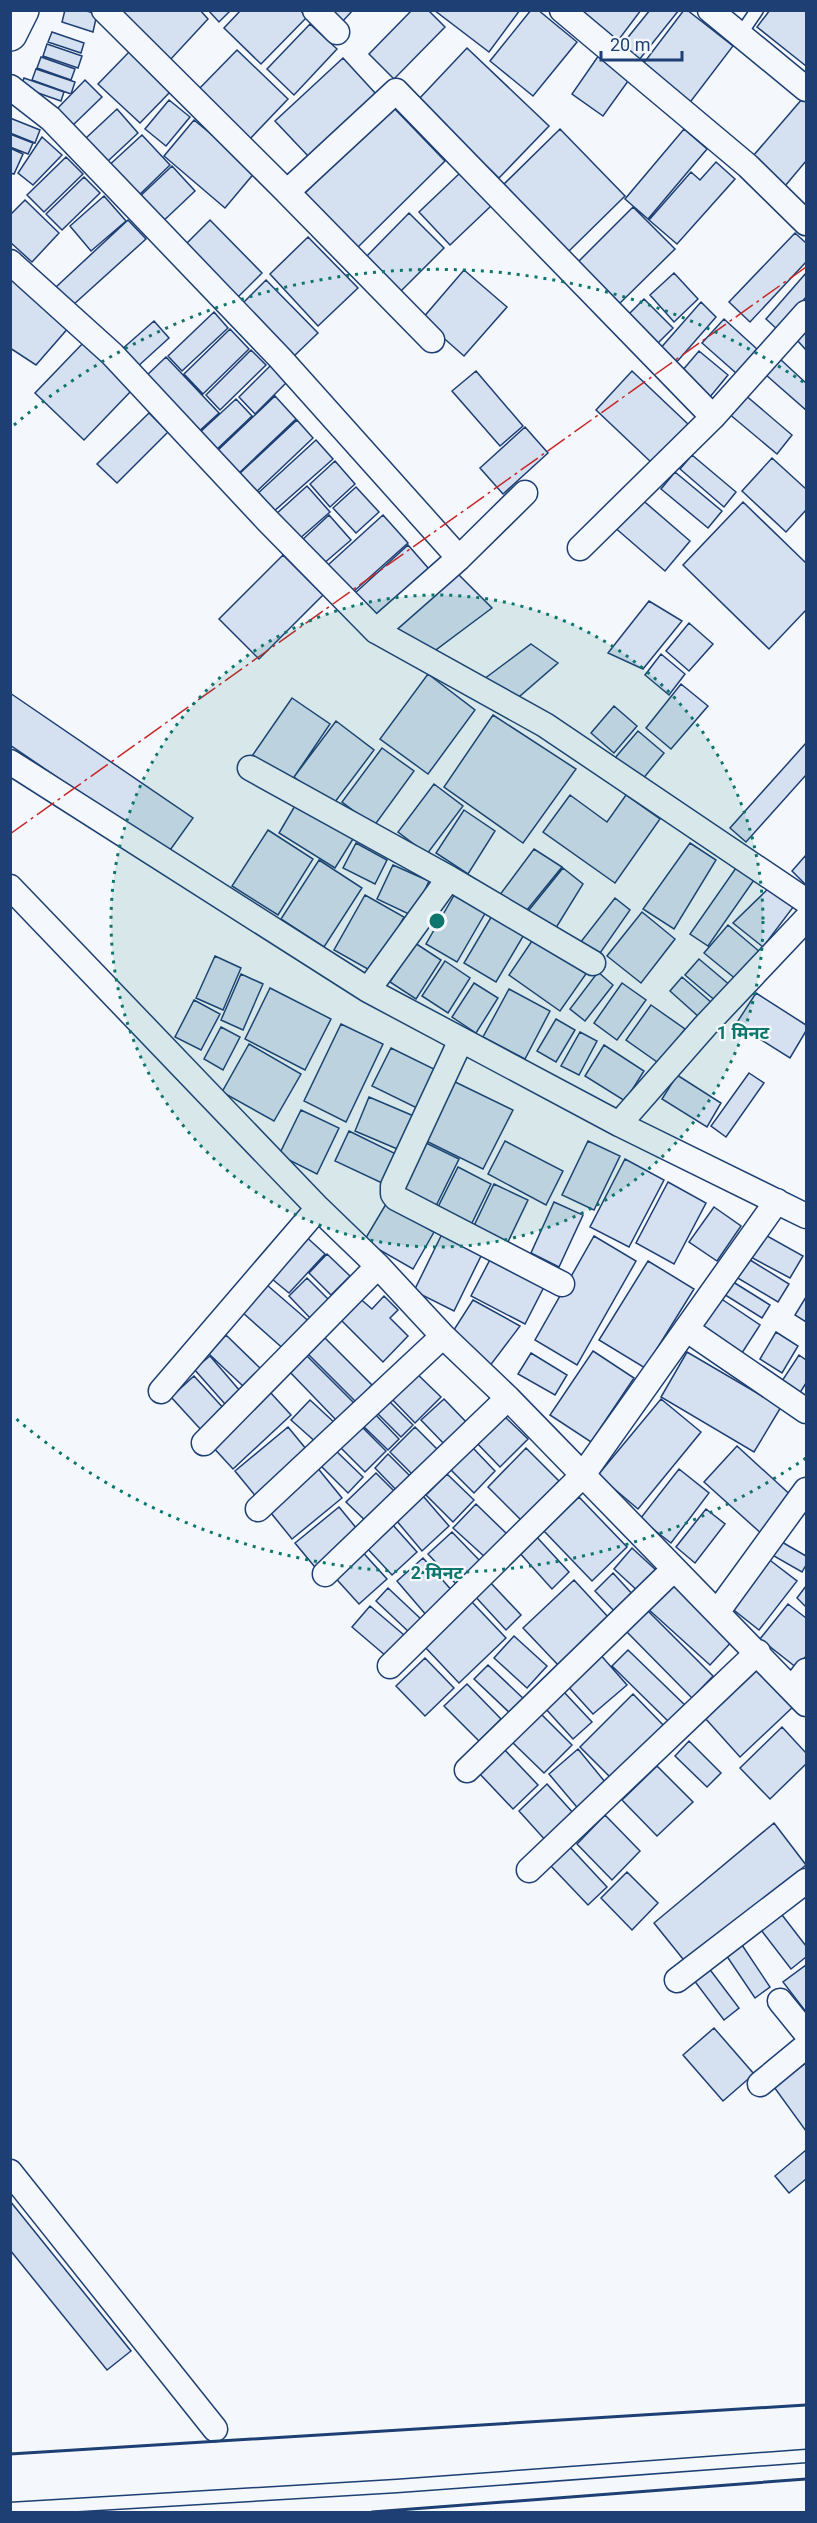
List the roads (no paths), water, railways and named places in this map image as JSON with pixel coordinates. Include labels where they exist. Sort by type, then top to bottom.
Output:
[{"type":"main road","points":[[10,34],[22,10]]},
{"type":"street","points":[[104,10],[432,340]]},
{"type":"street","points":[[315,10],[337,32]]},
{"type":"street","points":[[562,10],[748,166],[807,224]]},
{"type":"street","points":[[710,10],[807,89]]},
{"type":"street","points":[[10,87],[51,119],[272,349],[459,558]]},
{"type":"street","points":[[287,192],[396,91],[712,417]]},
{"type":"street","points":[[10,262],[112,354],[267,520],[375,631],[545,725],[807,901]]},
{"type":"street","points":[[580,548],[712,417],[807,313]]},
{"type":"street","points":[[375,631],[459,558],[525,493]]},
{"type":"street","points":[[10,762],[368,990],[619,1124],[807,1216]]},
{"type":"street","points":[[250,768],[449,879],[593,963]]},
{"type":"street","points":[[368,990],[449,879]]},
{"type":"street","points":[[10,886],[318,1208],[378,1266],[442,1336],[508,1398],[582,1476],[758,1652],[802,1688]]},
{"type":"street","points":[[619,1124],[705,1026],[807,919]]},
{"type":"street","points":[[461,1040],[393,1186],[393,1194],[396,1198],[562,1284]]},
{"type":"street","points":[[390,1666],[582,1476],[777,1202]]},
{"type":"street","points":[[161,1391],[318,1208]]},
{"type":"street","points":[[204,1443],[378,1266]]},
{"type":"street","points":[[686,1329],[807,1412]]},
{"type":"street","points":[[258,1509],[442,1336]]},
{"type":"street","points":[[325,1574],[508,1398]]},
{"type":"street","points":[[718,1611],[807,1490]]},
{"type":"street","points":[[467,1770],[674,1569]]},
{"type":"street","points":[[529,1870],[758,1652]]},
{"type":"street","points":[[677,1980],[807,1881]]},
{"type":"street","points":[[780,2001],[807,2033]]},
{"type":"street","points":[[760,2084],[807,2046]]},
{"type":"street","points":[[10,2172],[215,2429]]},
{"type":"lane","points":[[740,35],[757,10]]},
{"type":"lane","points":[[10,2509],[397,2486],[807,2456]]}]
